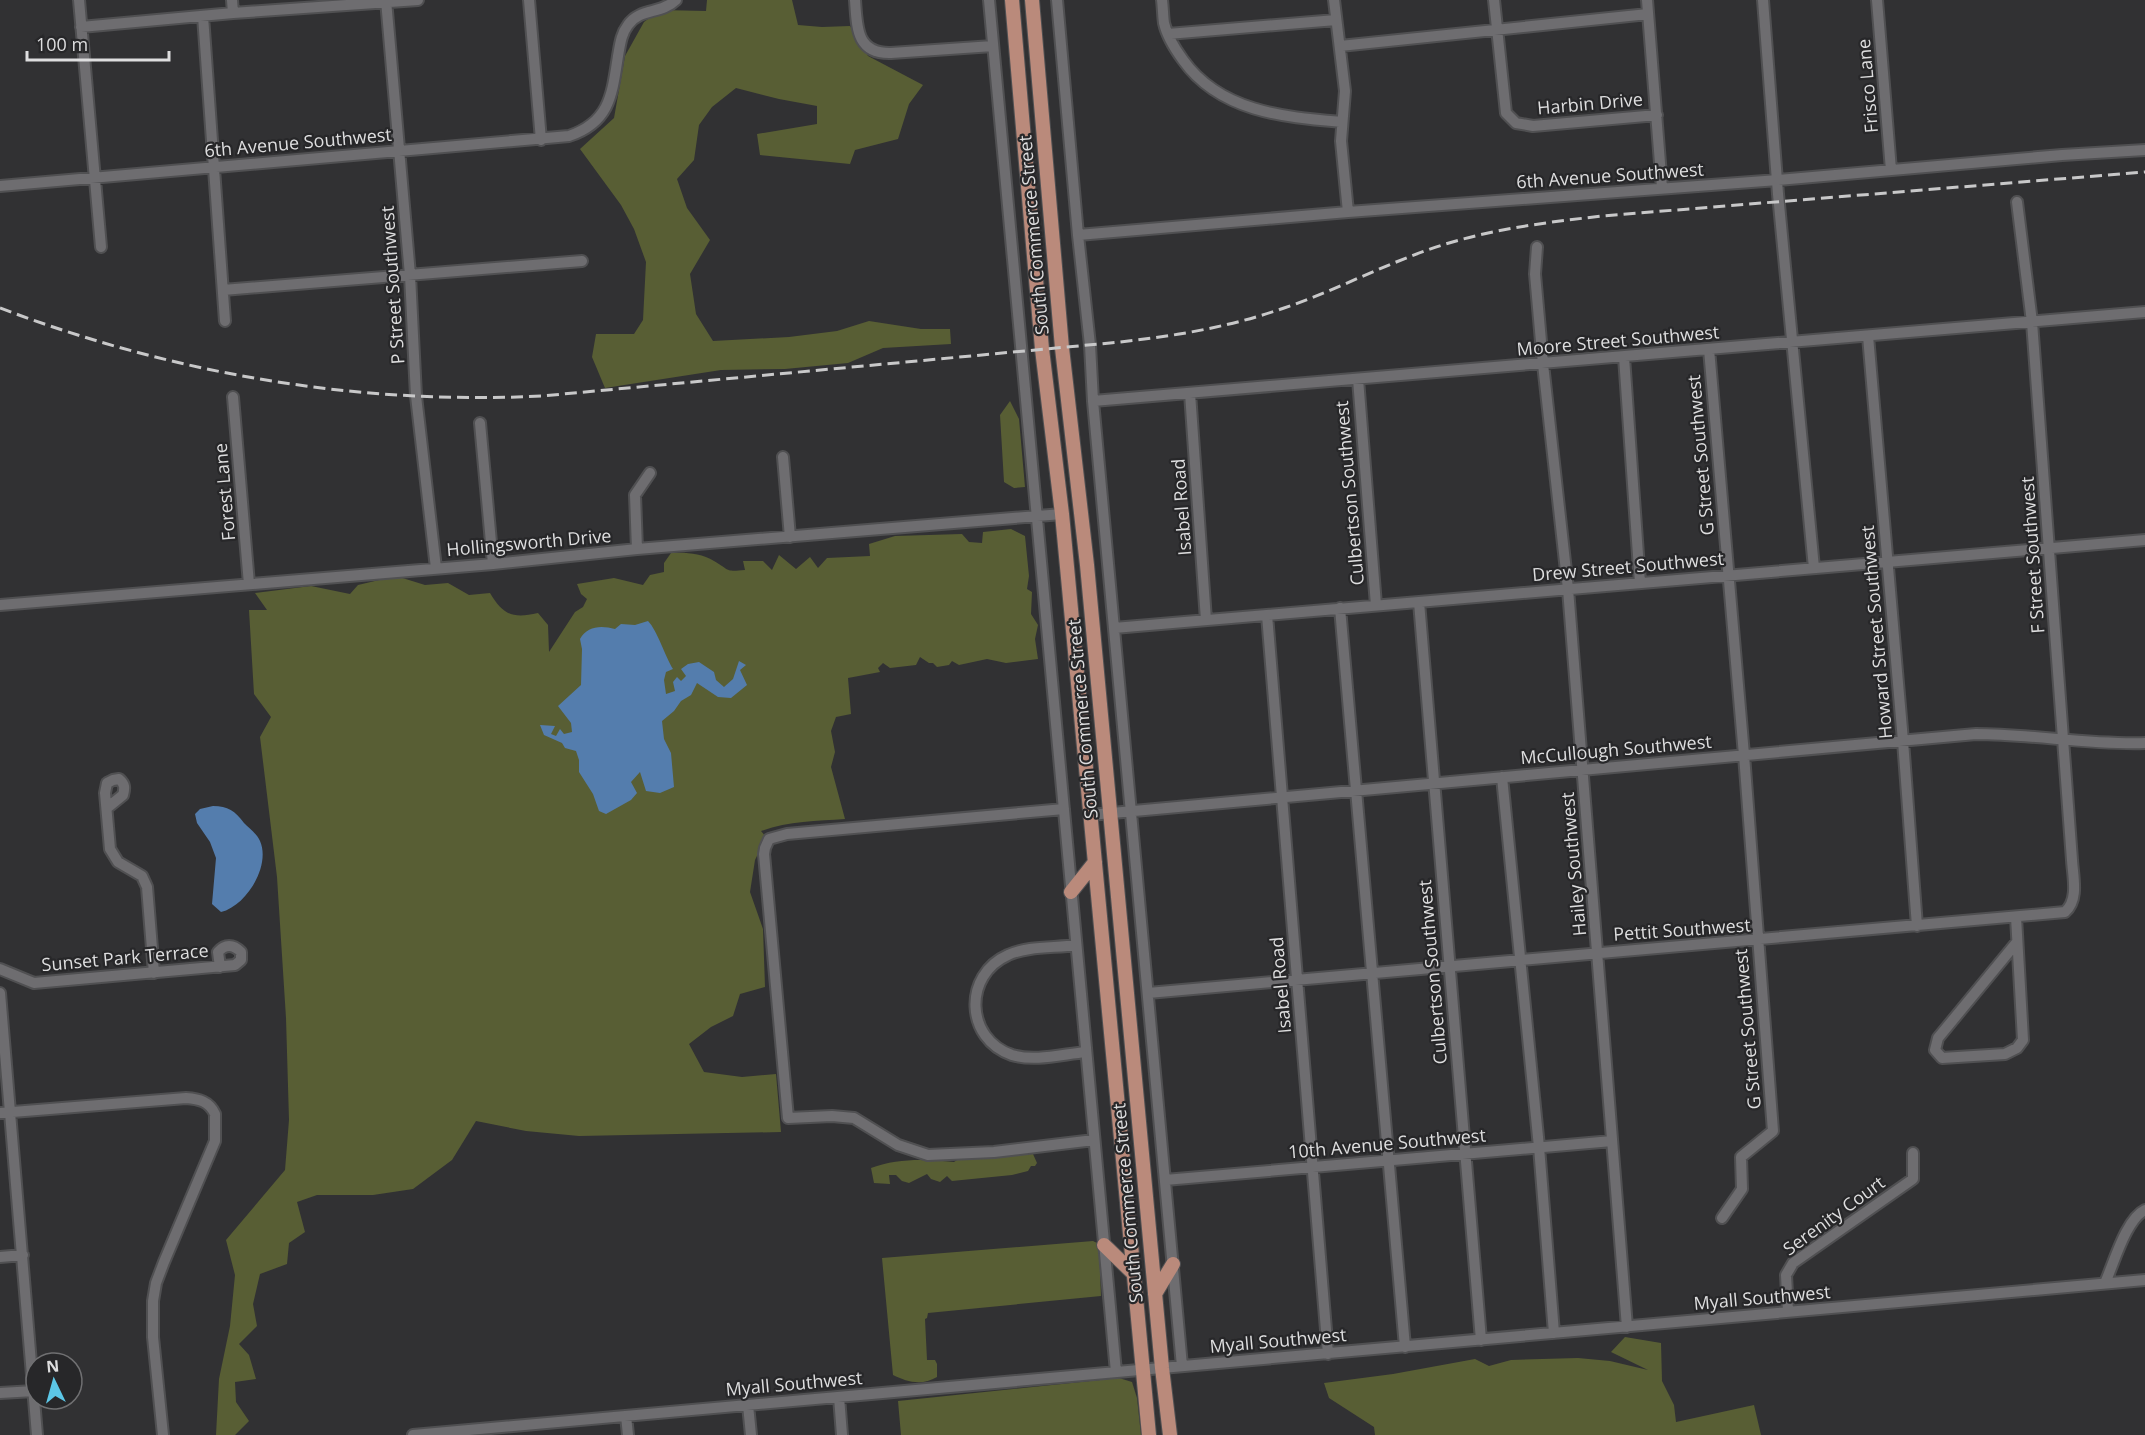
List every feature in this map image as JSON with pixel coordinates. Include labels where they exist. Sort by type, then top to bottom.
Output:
[{"type":"main road","name":"South Commerce Street","points":[[1012,0],[1042,349],[1062,514],[1149,1435]]},
{"type":"main road","name":"South Commerce Street","points":[[1032,0],[1062,348],[1087,565],[1161,1368],[1170,1435]]},
{"type":"main road","points":[[1062,514],[1068,518],[1074,533],[1077,551],[1087,565]]},
{"type":"main road","points":[[1071,892],[1095,862]]},
{"type":"main road","points":[[1104,1245],[1134,1274]]},
{"type":"main road","points":[[1155,1294],[1173,1264]]},
{"type":"street","points":[[79,0],[101,247]]},
{"type":"street","points":[[232,0],[233,14]]},
{"type":"street","points":[[81,27],[418,0]]},
{"type":"street","points":[[529,0],[541,140]]},
{"type":"street","name":"6th Avenue Southwest","points":[[0,186],[568,136],[581,132],[595,123],[608,105],[614,86],[623,34],[627,26],[639,15],[663,9],[676,0]]},
{"type":"street","points":[[855,0],[857,30],[870,49],[891,53],[993,46]]},
{"type":"street","points":[[989,0],[1116,1372]]},
{"type":"street","points":[[1057,0],[1182,1366]]},
{"type":"street","points":[[1162,0],[1164,23],[1172,45],[1191,71],[1226,99],[1278,115],[1342,122]]},
{"type":"street","points":[[1334,0],[1345,91],[1342,165],[1348,212]]},
{"type":"street","name":"Harbin Drive","points":[[1494,0],[1506,113],[1516,123],[1533,126],[1657,115]]},
{"type":"street","points":[[1647,0],[1662,188]]},
{"type":"street","points":[[1762,0],[1791,342],[1814,568]]},
{"type":"street","name":"Frisco Lane","points":[[1877,0],[1892,170]]},
{"type":"street","name":"P Street Southwest","points":[[386,1],[410,275],[416,396],[436,568]]},
{"type":"street","points":[[1340,46],[1648,14]]},
{"type":"street","points":[[203,16],[225,321]]},
{"type":"street","points":[[1168,34],[1336,20]]},
{"type":"street","name":"6th Avenue Southwest","points":[[1078,235],[1778,180],[2062,154],[2145,150]]},
{"type":"street","name":"F Street Southwest","points":[[2017,202],[2032,322],[2072,860],[2074,896],[2072,906]]},
{"type":"street","name":"Hailey Southwest","points":[[1538,247],[1535,273],[1568,589],[1627,1327]]},
{"type":"street","points":[[223,290],[582,261]]},
{"type":"street","name":"Moore Street Southwest","points":[[1094,401],[2145,312]]},
{"type":"street","name":"Howard Street Southwest","points":[[1868,336],[1904,741],[1917,926]]},
{"type":"street","name":"G Street Southwest","points":[[1709,349],[1773,1131],[1741,1157],[1742,1189],[1722,1218]]},
{"type":"street","points":[[1624,357],[1640,583]]},
{"type":"street","name":"Culbertson Southwest","points":[[1358,379],[1376,605]]},
{"type":"street","name":"Isabel Road","points":[[1190,393],[1206,620]]},
{"type":"street","name":"Forest Lane","points":[[233,397],[249,584]]},
{"type":"street","points":[[480,423],[493,564]]},
{"type":"street","points":[[783,458],[790,537]]},
{"type":"street","points":[[637,549],[635,495],[650,473]]},
{"type":"street","name":"Hollingsworth Drive","points":[[0,605],[1062,514]]},
{"type":"street","name":"Drew Street Southwest","points":[[1114,628],[2145,540]]},
{"type":"street","name":"Culbertson Southwest","points":[[1419,602],[1480,1340]]},
{"type":"street","points":[[1340,608],[1405,1347]]},
{"type":"street","name":"Isabel Road","points":[[1268,615],[1328,1354]]},
{"type":"street","name":"McCullough Southwest","points":[[1090,815],[1976,734],[2145,742]]},
{"type":"street","points":[[1502,777],[1539,1147],[1554,1333]]},
{"type":"street","points":[[107,808],[110,849],[118,862],[142,876],[147,887],[154,973]]},
{"type":"street","points":[[1064,809],[787,834],[770,839],[765,848],[788,1118],[832,1116],[854,1118],[898,1145],[919,1153],[956,1155],[1094,1140]]},
{"type":"street","name":"Pettit Southwest","points":[[1148,993],[2016,917],[2065,912],[2072,906]]},
{"type":"street","points":[[2016,917],[2023,1040],[2018,1048],[2005,1054],[1942,1058],[1935,1050],[1938,1038],[2017,942]]},
{"type":"street","points":[[1076,945],[1023,951],[999,960],[979,984],[974,1008],[987,1036],[1003,1050],[1012,1054],[1032,1057],[1086,1052]]},
{"type":"street","name":"Sunset Park Terrace","points":[[0,969],[33,983],[220,967]]},
{"type":"street","points":[[0,993],[5,1112],[23,1255],[31,1351]]},
{"type":"street","points":[[5,1112],[186,1098],[206,1102],[215,1114],[215,1141],[156,1283],[153,1301],[153,1337],[164,1435]]},
{"type":"street","name":"10th Avenue Southwest","points":[[1165,1180],[1612,1141]]},
{"type":"street","name":"Serenity Court","points":[[1788,1312],[1786,1275],[1793,1263],[1913,1179],[1913,1153]]},
{"type":"street","points":[[2105,1283],[2130,1224],[2140,1212],[2145,1210]]},
{"type":"street","points":[[0,1257],[23,1255]]},
{"type":"street","name":"Myall Southwest","points":[[413,1435],[2145,1280]]},
{"type":"street","points":[[0,1394],[24,1392]]},
{"type":"street","points":[[839,1397],[842,1435]]},
{"type":"street","points":[[748,1405],[751,1435]]},
{"type":"street","points":[[36,1411],[38,1435]]},
{"type":"street","points":[[626,1416],[628,1435]]},
{"type":"green space","points":[[707,0],[792,0],[798,25],[850,26],[868,56],[923,85],[909,104],[898,139],[855,150],[850,164],[760,155],[757,134],[817,124],[817,106],[736,88],[712,107],[699,125],[694,160],[677,179],[687,208],[710,240],[690,274],[696,314],[713,341],[789,337],[837,331],[869,321],[921,329],[950,329],[951,344],[883,348],[848,363],[785,369],[721,370],[605,388],[592,357],[596,334],[634,334],[643,320],[646,262],[634,229],[621,205],[580,149],[614,118],[625,56],[644,22],[660,10],[706,11]]},
{"type":"green space","points":[[1010,401],[1019,419],[1025,487],[1014,488],[1004,482],[1000,415]]},
{"type":"green space","points":[[1011,529],[1025,536],[1029,576],[1027,589],[1032,592],[1031,614],[1038,625],[1035,639],[1038,659],[1006,663],[987,659],[959,665],[952,661],[949,665],[937,667],[920,657],[916,665],[890,668],[883,663],[878,668],[880,672],[848,678],[851,714],[836,717],[831,731],[835,752],[831,767],[845,819],[792,823],[761,831],[766,837],[755,860],[750,892],[763,929],[765,987],[740,994],[733,1016],[711,1027],[689,1044],[704,1072],[742,1077],[776,1074],[781,1132],[579,1136],[526,1131],[476,1121],[452,1160],[413,1189],[373,1195],[317,1195],[297,1202],[305,1232],[289,1243],[287,1264],[260,1274],[253,1304],[257,1326],[239,1344],[249,1355],[256,1379],[235,1382],[236,1402],[249,1421],[235,1435],[216,1435],[219,1379],[230,1326],[235,1275],[226,1240],[285,1170],[289,1120],[286,1018],[277,877],[260,737],[271,717],[254,694],[249,610],[267,610],[255,593],[311,586],[350,594],[358,585],[396,576],[425,585],[448,583],[469,595],[490,593],[504,611],[515,615],[538,613],[548,625],[549,652],[575,612],[583,607],[587,599],[581,594],[577,584],[614,578],[643,585],[650,575],[664,572],[664,563],[671,553],[704,556],[730,570],[745,570],[743,561],[763,561],[772,570],[779,555],[796,569],[810,557],[818,568],[827,558],[870,556],[869,544],[895,536],[962,534],[969,542],[982,543],[983,532]]},
{"type":"green space","points":[[1033,1154],[1037,1163],[1028,1171],[1012,1175],[952,1181],[947,1176],[940,1182],[931,1179],[927,1174],[909,1183],[902,1181],[896,1175],[889,1175],[890,1184],[874,1183],[871,1168],[901,1161],[954,1162],[960,1158]]},
{"type":"green space","points":[[1093,1241],[1099,1244],[1101,1296],[928,1313],[925,1319],[927,1360],[935,1360],[937,1377],[915,1382],[893,1375],[882,1258]]},
{"type":"green space","points":[[1625,1337],[1661,1343],[1662,1381],[1674,1405],[1676,1422],[1754,1405],[1761,1435],[1375,1435],[1374,1427],[1329,1398],[1324,1383],[1393,1374],[1475,1359],[1489,1366],[1511,1360],[1578,1358],[1610,1361],[1648,1370],[1611,1352]]},
{"type":"green space","points":[[1119,1378],[1132,1382],[1137,1398],[1141,1435],[901,1435],[898,1401]]},
{"type":"water","points":[[648,621],[655,630],[673,669],[666,672],[664,680],[666,694],[675,691],[673,682],[677,677],[681,681],[686,676],[681,669],[688,664],[699,662],[714,672],[716,680],[724,687],[733,679],[739,661],[746,665],[740,670],[747,685],[731,698],[718,697],[697,683],[691,695],[681,701],[674,711],[662,721],[664,739],[671,753],[674,787],[660,793],[646,791],[640,772],[631,782],[637,793],[631,800],[606,814],[599,811],[593,794],[579,772],[576,751],[565,748],[562,743],[544,735],[540,725],[555,726],[551,734],[556,736],[560,729],[564,734],[572,732],[571,723],[558,706],[581,685],[580,639],[586,631],[605,627],[615,629],[621,624],[635,625]]},
{"type":"water","points":[[213,806],[227,808],[237,815],[257,836],[263,851],[259,873],[254,884],[239,902],[221,912],[212,904],[216,858],[210,842],[197,823],[195,814],[200,809]]},
{"type":"railway","points":[[0,308],[132,351],[266,380],[335,390],[403,395],[472,398],[542,396],[1176,335],[1241,321],[1284,308],[1449,243],[1487,233],[1544,223],[1602,216],[2145,172]]}]
